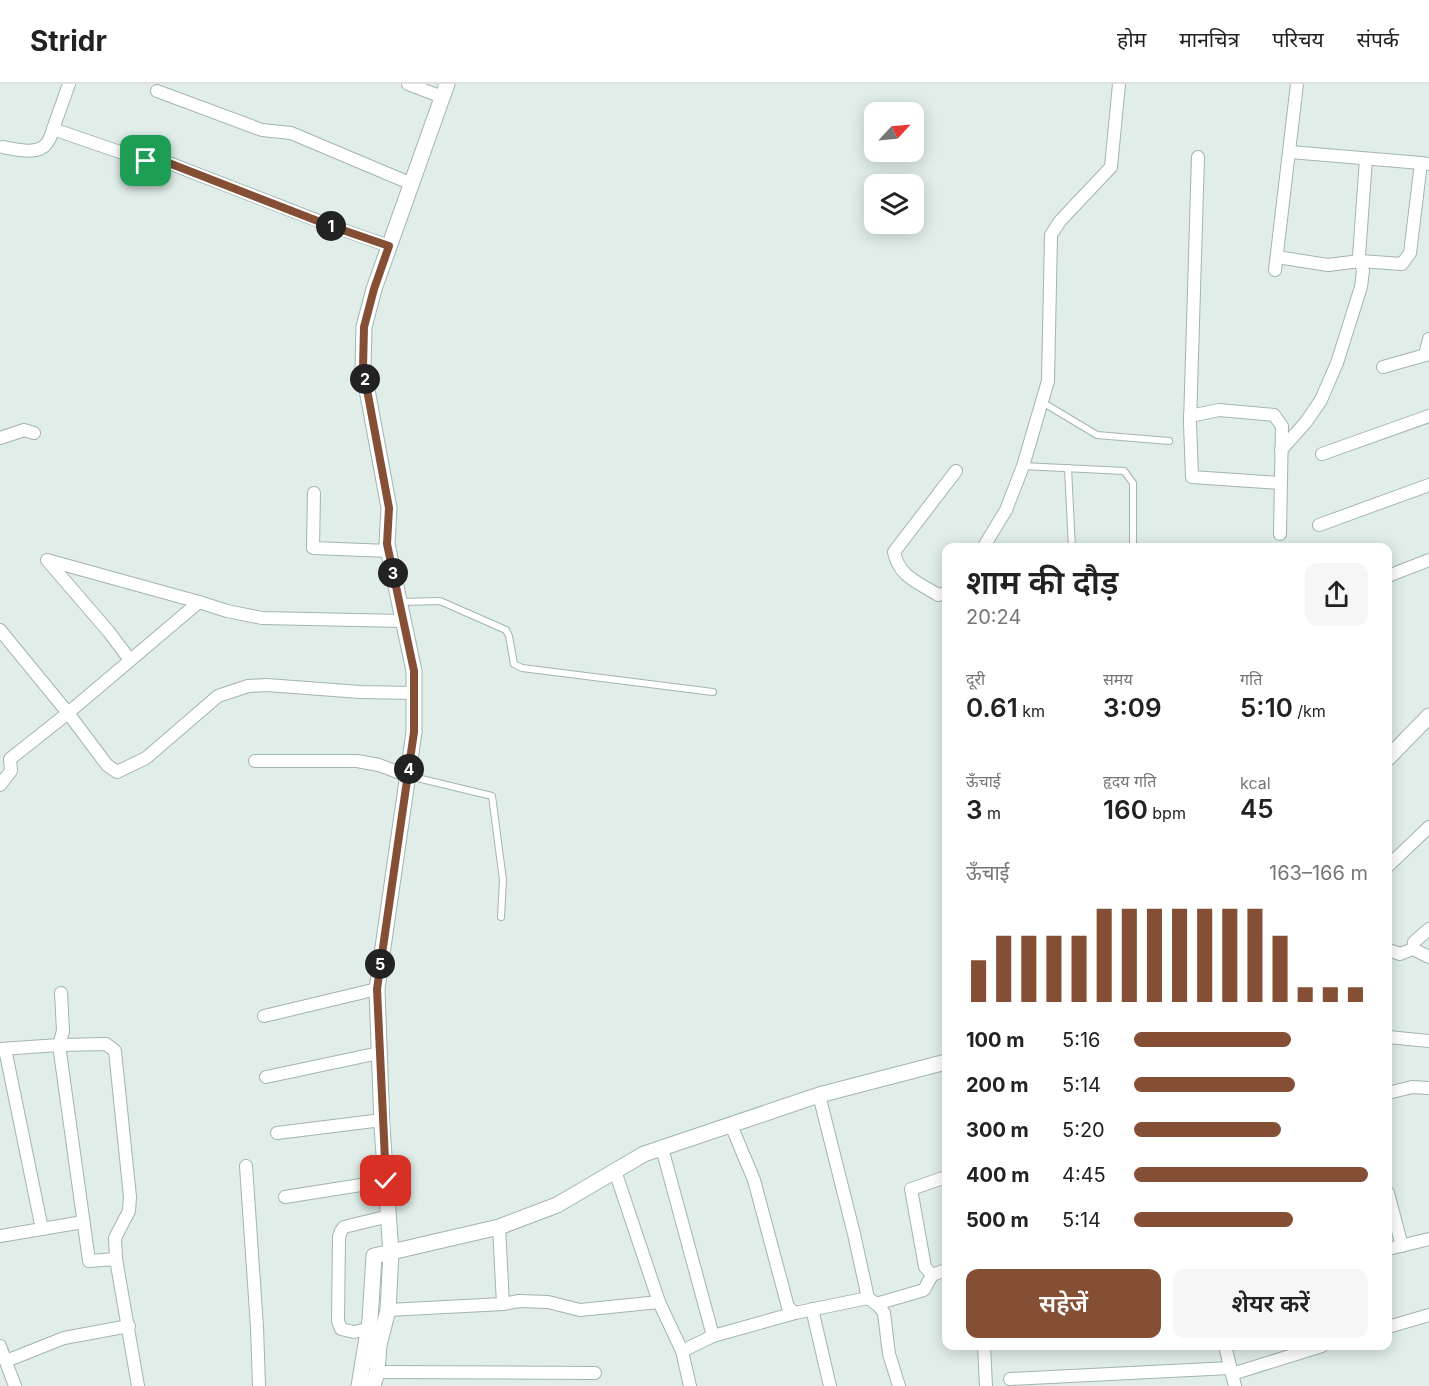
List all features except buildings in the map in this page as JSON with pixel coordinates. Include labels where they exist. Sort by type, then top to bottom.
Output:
[{"type":"street","points":[[3,147],[31,151],[47,143],[69,84]]},
{"type":"street","points":[[408,84],[445,91],[374,289],[364,327],[363,368],[389,508],[389,551],[414,671],[415,693],[414,732],[377,989],[382,1120],[391,1253],[388,1310],[379,1345],[375,1379],[595,1373]]},
{"type":"street","points":[[986,543],[1006,510],[1023,466],[1048,381],[1051,235],[1060,221],[1111,167],[1119,84]]},
{"type":"street","points":[[1290,152],[1425,163],[1410,253],[1402,264],[1360,261],[1328,265],[1276,263],[1297,84]]},
{"type":"street","points":[[157,91],[262,130],[291,133],[412,183]]},
{"type":"street","points":[[53,129],[146,161],[161,160],[328,225],[389,246]]},
{"type":"street","points":[[1198,157],[1190,416],[1192,477],[1280,483]]},
{"type":"street","points":[[1281,450],[1306,422],[1321,400],[1337,363],[1361,287],[1363,271],[1359,256],[1366,159]]},
{"type":"street","points":[[1383,367],[1427,355],[1429,339]]},
{"type":"street","points":[[1190,416],[1219,410],[1274,415],[1282,426],[1280,534]]},
{"type":"street","points":[[1322,454],[1429,416]]},
{"type":"street","points":[[0,438],[24,430],[34,433]]},
{"type":"street","points":[[942,594],[938,595],[902,572],[896,562],[894,552],[956,471]]},
{"type":"street","points":[[1319,525],[1429,485]]},
{"type":"street","points":[[314,493],[313,548],[389,551]]},
{"type":"street","points":[[130,660],[47,560],[262,618],[403,621]]},
{"type":"street","points":[[1392,574],[1429,560]]},
{"type":"street","points":[[10,759],[199,602]]},
{"type":"street","points":[[0,630],[107,765],[117,772],[146,758],[218,696],[248,686],[267,684],[360,692],[415,693]]},
{"type":"street","points":[[1392,754],[1429,716]]},
{"type":"street","points":[[0,751],[10,759],[11,771],[0,784]]},
{"type":"street","points":[[255,761],[357,761],[379,765],[408,776]]},
{"type":"street","points":[[1392,862],[1429,827]]},
{"type":"street","points":[[1413,949],[1414,942],[1429,929]]},
{"type":"street","points":[[1392,951],[1401,954],[1413,949],[1429,957]]},
{"type":"street","points":[[264,1016],[377,989]]},
{"type":"street","points":[[61,993],[63,1032],[59,1045],[89,1261],[116,1258]]},
{"type":"street","points":[[1392,1036],[1429,1041]]},
{"type":"street","points":[[42,1229],[3,1049],[106,1044],[115,1052],[130,1197],[129,1211],[115,1238],[116,1258],[138,1386]]},
{"type":"street","points":[[266,1077],[379,1053]]},
{"type":"street","points":[[359,1386],[368,1329],[374,1256],[499,1227],[557,1205],[644,1154],[819,1095],[942,1063]]},
{"type":"street","points":[[1392,1092],[1412,1087],[1429,1088]]},
{"type":"street","points":[[819,1095],[872,1301],[884,1313],[890,1354],[899,1386]]},
{"type":"street","points":[[277,1134],[382,1120]]},
{"type":"street","points":[[731,1125],[754,1180],[788,1308],[795,1313]]},
{"type":"street","points":[[662,1148],[713,1336]]},
{"type":"street","points":[[246,1166],[259,1386]]},
{"type":"street","points":[[615,1171],[659,1302],[682,1351],[690,1386]]},
{"type":"street","points":[[932,1275],[925,1267],[911,1189],[942,1178]]},
{"type":"street","points":[[285,1197],[386,1181]]},
{"type":"street","points":[[1392,1208],[1402,1246]]},
{"type":"street","points":[[368,1329],[354,1332],[341,1329],[338,1322],[340,1231],[344,1227],[388,1216]]},
{"type":"street","points":[[0,1236],[83,1222]]},
{"type":"street","points":[[499,1227],[503,1304]]},
{"type":"street","points":[[1392,1248],[1429,1239]]},
{"type":"street","points":[[682,1351],[713,1336],[795,1313],[924,1290],[932,1275],[942,1271]]},
{"type":"street","points":[[388,1310],[503,1304],[519,1301],[548,1302],[580,1310],[659,1302]]},
{"type":"street","points":[[812,1310],[830,1386]]},
{"type":"street","points":[[1392,1325],[1429,1315]]},
{"type":"street","points":[[6,1361],[64,1338],[129,1326]]},
{"type":"street","points":[[0,1346],[15,1386]]},
{"type":"street","points":[[984,1350],[986,1386]]},
{"type":"street","points":[[1226,1350],[1232,1376]]},
{"type":"street","points":[[1010,1379],[1232,1376],[1310,1350]]},
{"type":"lane","points":[[1042,402],[1097,435],[1169,441]]},
{"type":"lane","points":[[1023,466],[1124,471],[1133,483],[1133,543]]},
{"type":"lane","points":[[1068,468],[1072,543]]},
{"type":"lane","points":[[399,602],[440,601],[506,630],[510,636],[514,664],[522,668],[713,692]]},
{"type":"lane","points":[[408,776],[492,796],[503,880],[501,916]]},
{"type":"route","points":[[146,161],[161,160],[328,225],[389,246],[364,327],[363,368],[389,508],[387,544],[414,671],[415,693],[414,732],[377,989],[386,1181]]}]
